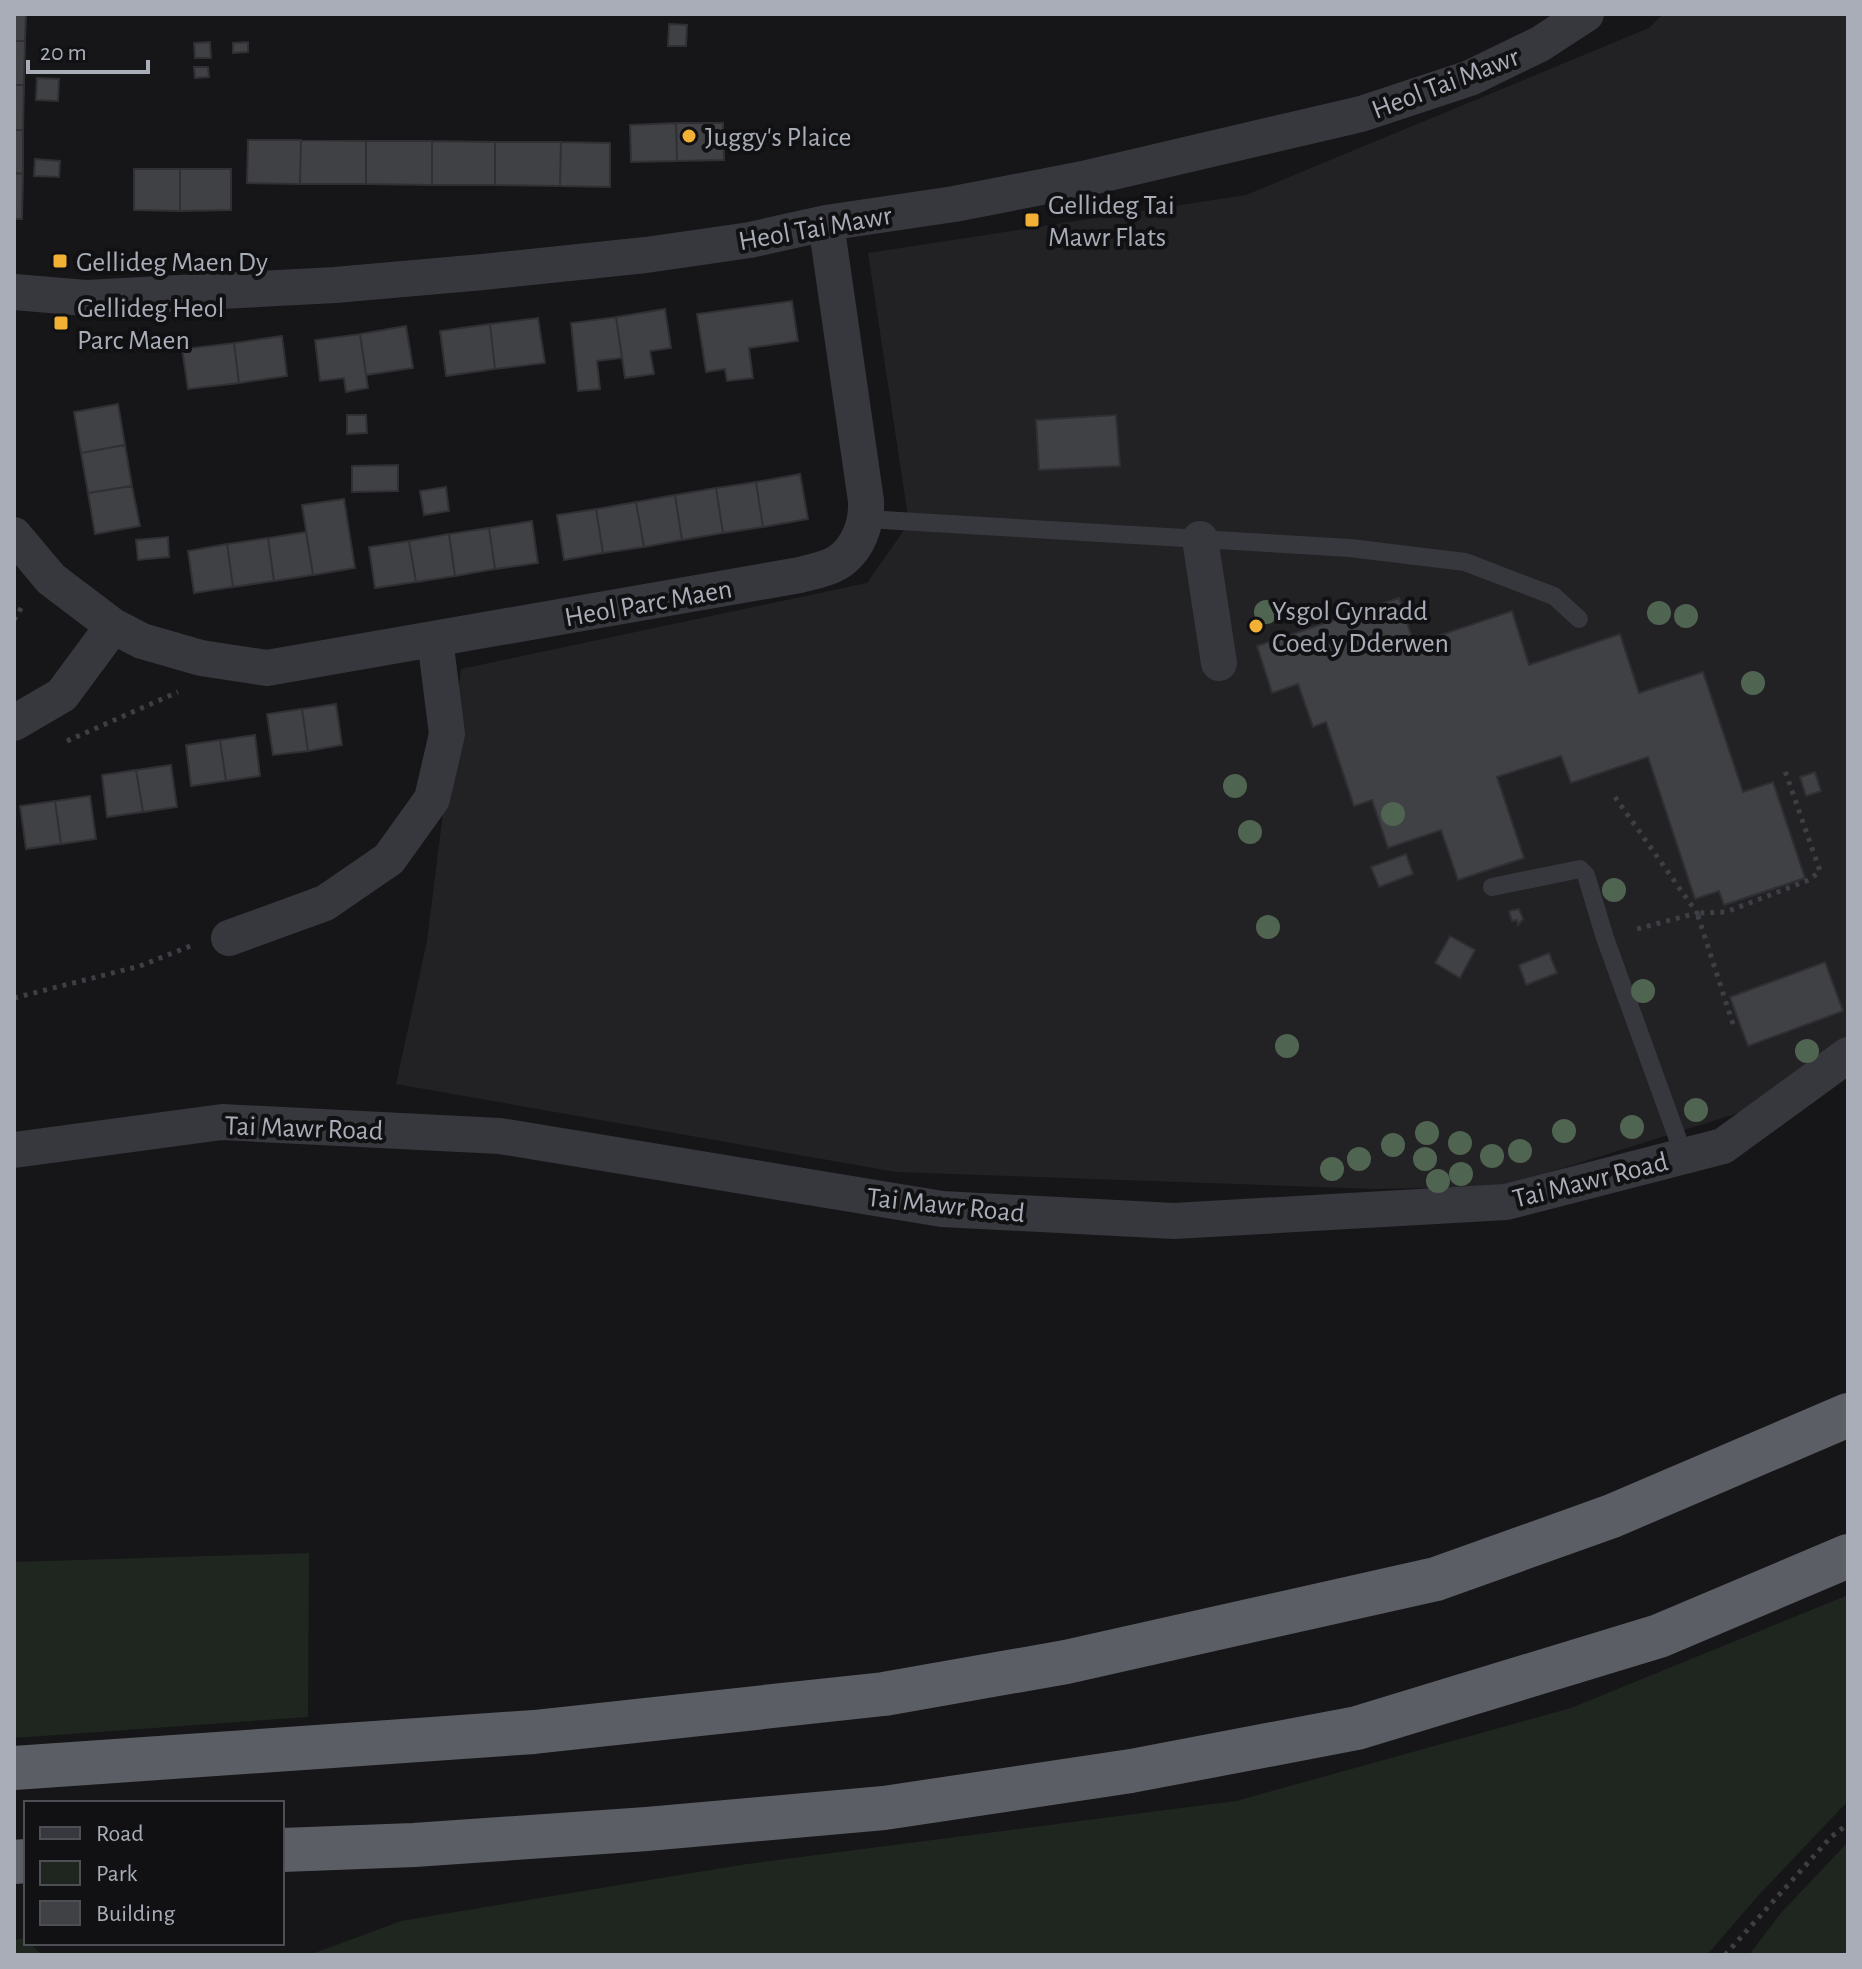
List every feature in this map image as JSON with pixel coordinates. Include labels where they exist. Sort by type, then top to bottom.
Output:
[{"type":"highway","points":[[14,1768],[534,1732],[884,1694],[1066,1662],[1436,1579],[1612,1516],[1848,1415]]},
{"type":"highway","points":[[284,1850],[414,1845],[647,1829],[884,1808],[1146,1768],[1357,1728],[1659,1636],[1848,1556]]},
{"type":"street","name":"Heol Tai Mawr","points":[[14,292],[86,298],[350,284],[646,255],[954,204],[1083,179],[1361,114],[1470,78],[1540,44],[1586,14]]},
{"type":"street","points":[[826,223],[866,519]]},
{"type":"street","name":"Heol Parc Maen","points":[[14,535],[51,579],[113,626],[142,641],[201,658],[267,668],[800,575],[837,563],[858,540],[866,519]]},
{"type":"street","points":[[1200,539],[1219,663]]},
{"type":"street","points":[[14,723],[62,695],[113,626]]},
{"type":"street","points":[[229,938],[325,903],[389,859],[432,799],[447,734],[435,639]]},
{"type":"street","name":"Tai Mawr Road","points":[[14,1150],[222,1122],[500,1136],[942,1209],[1174,1221],[1506,1202],[1723,1146],[1848,1055]]},
{"type":"lane","points":[[866,519],[1350,548],[1465,562],[1554,596],[1579,619]]},
{"type":"lane","points":[[1492,887],[1580,869],[1586,875],[1605,938],[1684,1156]]},
{"type":"path","points":[[1605,938],[1697,913],[1726,912],[1809,880],[1820,871],[1784,768]]},
{"type":"path","points":[[1615,797],[1697,913],[1733,1024]]},
{"type":"path","points":[[14,998],[140,966],[207,939],[229,938]]},
{"type":"path","points":[[1725,1955],[1831,1837],[1848,1824]]},
{"type":"shaded area","name":"Ysgol Gynradd Coed y Dderwen","points":[[1663,14],[1848,14],[1848,1037],[1745,1111],[1506,1186],[1375,1189],[896,1172],[396,1084],[427,941],[461,669],[867,583],[909,523],[868,253],[1246,195],[1649,28]]},
{"type":"green space","points":[[309,1553],[308,1717],[14,1738],[14,1562]]},
{"type":"green space","points":[[1848,1595],[1848,1801],[1707,1955],[309,1955],[401,1921],[747,1864],[1236,1801],[1571,1708]]},
{"type":"green space","points":[[1848,1842],[1848,1955],[1749,1955],[1781,1913]]},
{"type":"green space","points":[[24,1938],[24,1945],[31,1945],[42,1955],[14,1955],[14,1940]]},
{"type":"building","points":[[14,14],[26,14],[25,41],[14,41]]},
{"type":"building","points":[[669,24],[687,25],[686,46],[668,46]]},
{"type":"building","points":[[14,41],[25,41],[24,85],[14,85]]},
{"type":"building","points":[[210,42],[211,58],[195,58],[194,43]]},
{"type":"building","points":[[248,42],[248,52],[233,53],[233,43]]},
{"type":"building","points":[[194,67],[208,67],[209,77],[195,78]]},
{"type":"building","points":[[37,78],[59,79],[58,101],[36,100]]},
{"type":"building","points":[[14,85],[24,85],[23,130],[14,130]]},
{"type":"building","points":[[676,123],[677,161],[631,162],[630,125]]},
{"type":"building","points":[[676,123],[723,123],[724,160],[677,161]]},
{"type":"building","points":[[14,130],[23,130],[23,174],[14,173]]},
{"type":"building","points":[[248,140],[301,140],[300,184],[247,183]]},
{"type":"building","points":[[301,140],[366,141],[366,184],[300,184]]},
{"type":"building","points":[[366,141],[432,141],[432,185],[366,184]]},
{"type":"building","points":[[432,141],[495,142],[495,185],[432,185]]},
{"type":"building","points":[[495,142],[561,142],[560,186],[495,185]]},
{"type":"building","points":[[561,142],[610,143],[610,187],[560,186]]},
{"type":"building","points":[[35,159],[60,161],[59,177],[34,176]]},
{"type":"building","points":[[134,169],[180,169],[180,211],[134,210]]},
{"type":"building","points":[[180,169],[231,169],[231,210],[180,211]]},
{"type":"building","points":[[14,173],[23,174],[22,219],[14,219]]},
{"type":"building","points":[[792,301],[798,341],[749,348],[753,378],[727,381],[725,369],[706,372],[697,314]]},
{"type":"building","points":[[665,309],[671,348],[650,351],[654,374],[625,378],[616,317]]},
{"type":"building","points":[[616,317],[622,358],[597,361],[600,389],[578,391],[571,323]]},
{"type":"building","points":[[538,318],[545,363],[495,369],[490,324]]},
{"type":"building","points":[[490,324],[495,369],[446,376],[440,331]]},
{"type":"building","points":[[406,326],[413,368],[366,375],[360,334]]},
{"type":"building","points":[[360,334],[368,388],[346,392],[344,378],[320,381],[315,340]]},
{"type":"building","points":[[282,336],[287,376],[239,383],[234,343]]},
{"type":"building","points":[[234,343],[239,383],[188,389],[182,349]]},
{"type":"building","points":[[118,404],[125,445],[81,453],[74,412]]},
{"type":"building","points":[[347,415],[366,415],[367,433],[347,434]]},
{"type":"building","points":[[1116,415],[1120,466],[1039,470],[1036,420]]},
{"type":"building","points":[[125,445],[132,486],[88,493],[81,453]]},
{"type":"building","points":[[398,465],[398,491],[352,492],[352,466]]},
{"type":"building","points":[[800,474],[808,519],[763,527],[756,482]]},
{"type":"building","points":[[756,482],[763,527],[723,533],[716,488]]},
{"type":"building","points":[[132,486],[140,526],[95,534],[88,493]]},
{"type":"building","points":[[446,487],[449,511],[424,515],[420,491]]},
{"type":"building","points":[[716,488],[723,533],[682,540],[675,495]]},
{"type":"building","points":[[675,495],[682,540],[644,547],[636,502]]},
{"type":"building","points":[[344,499],[355,568],[313,575],[302,505]]},
{"type":"building","points":[[636,502],[644,547],[603,553],[596,509]]},
{"type":"building","points":[[596,509],[603,553],[564,560],[557,515]]},
{"type":"building","points":[[532,521],[538,563],[495,569],[489,528]]},
{"type":"building","points":[[489,528],[495,569],[455,576],[449,534]]},
{"type":"building","points":[[306,532],[313,575],[274,581],[268,538]]},
{"type":"building","points":[[449,534],[455,576],[416,582],[409,541]]},
{"type":"building","points":[[168,537],[169,557],[138,560],[136,540]]},
{"type":"building","points":[[268,538],[274,581],[233,587],[227,544]]},
{"type":"building","points":[[409,541],[416,582],[375,588],[369,547]]},
{"type":"building","points":[[227,544],[233,587],[194,593],[188,551]]},
{"type":"building","points":[[1399,598],[1414,644],[1512,611],[1529,665],[1620,634],[1639,693],[1703,672],[1743,792],[1773,782],[1805,878],[1724,905],[1719,891],[1695,899],[1648,757],[1571,783],[1561,756],[1497,777],[1524,858],[1458,880],[1441,830],[1388,848],[1372,800],[1354,806],[1326,722],[1313,727],[1298,684],[1272,693],[1257,646]]},
{"type":"building","points":[[336,704],[342,745],[308,751],[302,709]]},
{"type":"building","points":[[302,709],[308,751],[273,755],[267,714]]},
{"type":"building","points":[[255,735],[260,776],[226,781],[220,740]]},
{"type":"building","points":[[220,740],[226,781],[191,786],[186,745]]},
{"type":"building","points":[[171,765],[177,807],[143,812],[136,770]]},
{"type":"building","points":[[136,770],[143,812],[107,817],[102,775]]},
{"type":"building","points":[[1815,772],[1821,791],[1806,796],[1800,777]]},
{"type":"building","points":[[90,796],[96,839],[61,844],[55,801]]},
{"type":"building","points":[[55,801],[61,844],[26,849],[20,806]]},
{"type":"building","points":[[1406,854],[1413,874],[1379,887],[1371,867]]},
{"type":"building","points":[[1519,909],[1523,919],[1518,925],[1517,920],[1512,921],[1509,911]]},
{"type":"building","points":[[1450,936],[1475,950],[1460,978],[1435,963]]},
{"type":"building","points":[[1549,953],[1557,973],[1526,985],[1519,965]]},
{"type":"building","points":[[1825,962],[1843,1011],[1748,1046],[1730,997]]},
{"type":"place","name":"Juggy's Plaice","points":[[689,136]]},
{"type":"place","name":"Gellideg Tai Mawr Flats","points":[[1032,220]]},
{"type":"place","name":"Gellideg Maen Dy","points":[[60,261]]},
{"type":"place","name":"Gellideg Heol Parc Maen","points":[[61,323]]},
{"type":"place","name":"Ysgol Gynradd Coed y Dderwen","points":[[1256,626]]}]
